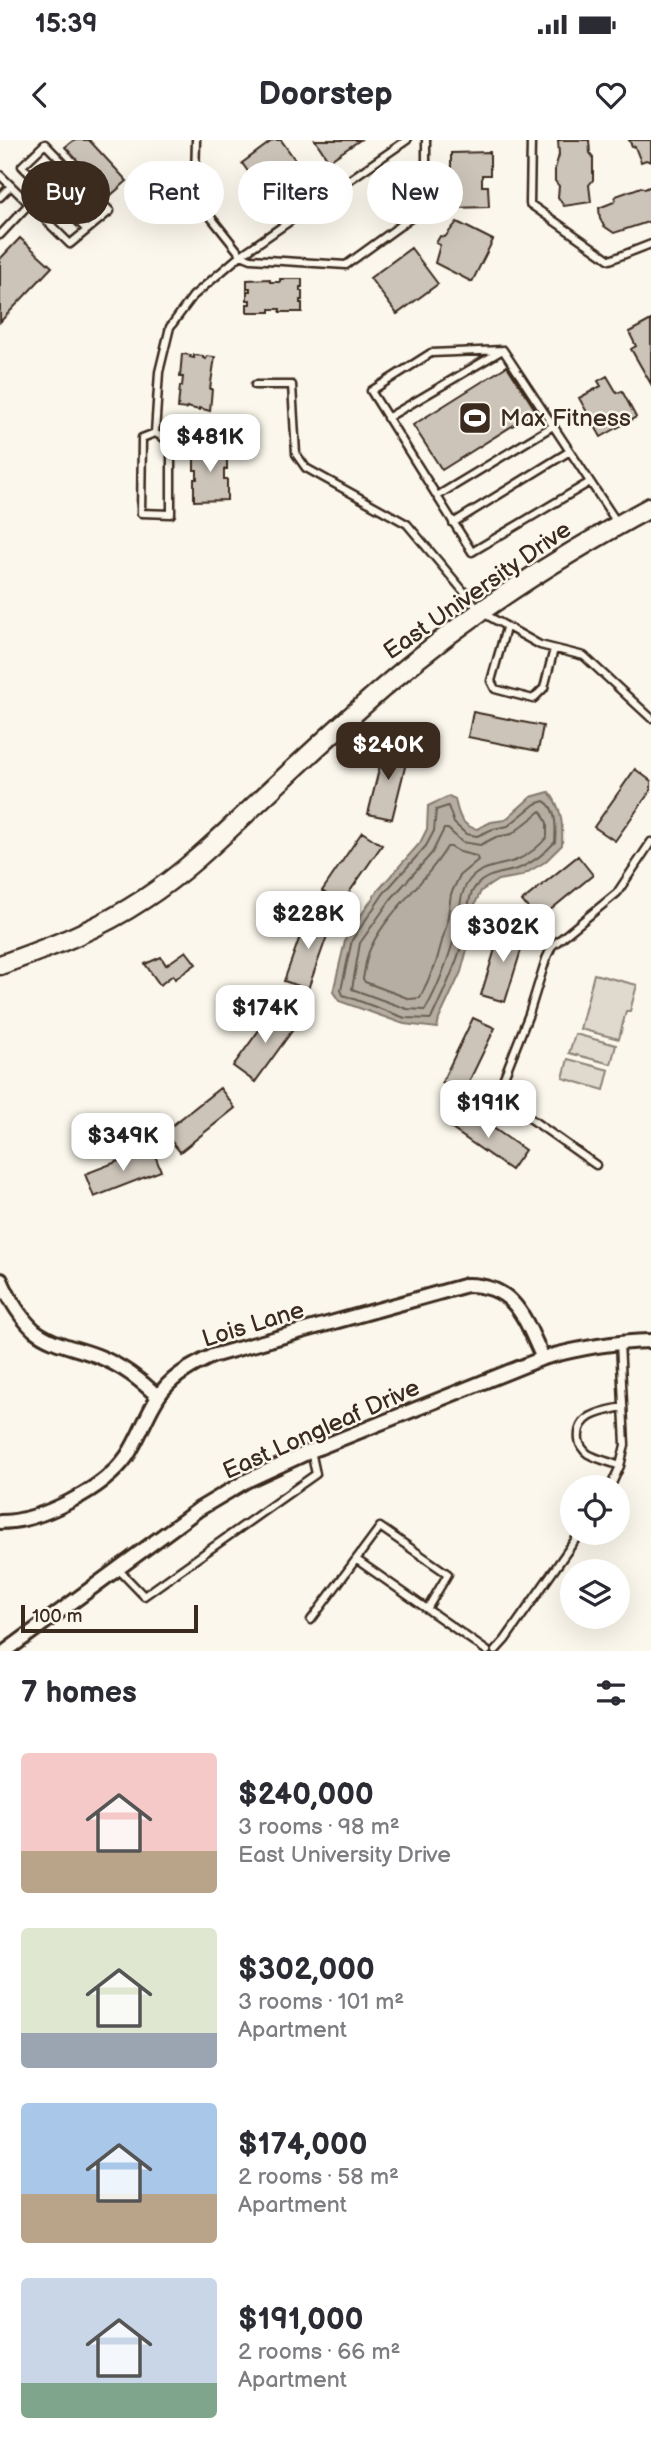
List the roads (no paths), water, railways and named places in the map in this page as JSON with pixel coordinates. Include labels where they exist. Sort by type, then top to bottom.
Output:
[{"type":"main road","name":"East University Drive","points":[[0,965],[73,939],[145,899],[209,848],[392,680],[526,580],[651,507]]},
{"type":"street","points":[[1,1280],[6,1292],[35,1330],[47,1338],[99,1356],[124,1368],[158,1397]]},
{"type":"street","name":"Lois Lane","points":[[0,1522],[38,1515],[106,1479],[127,1456],[158,1397],[179,1375],[212,1356],[467,1285],[482,1285],[511,1299],[521,1311],[542,1359]]},
{"type":"street","name":"East Longleaf Drive","points":[[6,1651],[222,1494],[271,1468],[542,1359],[579,1348],[651,1341]]},
{"type":"lane","points":[[196,140],[195,180],[202,206],[242,256],[251,259],[346,265],[426,207],[426,140]]},
{"type":"lane","points":[[155,433],[159,372],[170,327],[193,296],[242,256],[407,140]]},
{"type":"lane","points":[[531,140],[530,204],[610,260],[651,244]]},
{"type":"lane","points":[[27,161],[45,144],[61,161]]},
{"type":"lane","points":[[0,175],[21,196]]},
{"type":"lane","points":[[0,197],[11,186]]},
{"type":"lane","points":[[0,235],[21,213]]},
{"type":"lane","points":[[49,224],[69,244],[94,224]]},
{"type":"lane","points":[[81,224],[87,230]]},
{"type":"lane","points":[[387,418],[503,350]]},
{"type":"lane","points":[[503,350],[431,354],[371,391],[472,552],[590,482]]},
{"type":"lane","points":[[503,350],[618,524]]},
{"type":"lane","points":[[255,385],[292,385],[296,454],[306,468],[407,524],[481,612],[540,645],[584,656],[651,718]]},
{"type":"lane","points":[[437,496],[553,426]]},
{"type":"lane","points":[[155,433],[171,442],[171,514],[141,513],[142,438],[155,433]]},
{"type":"lane","points":[[453,523],[570,451]]},
{"type":"lane","points":[[506,628],[491,681],[495,690],[533,699],[544,688],[554,649]]},
{"type":"lane","points":[[596,1165],[497,1095],[552,946],[617,893],[651,842]]},
{"type":"lane","points":[[616,1475],[625,1445],[620,1342]]},
{"type":"lane","points":[[620,1466],[588,1454],[580,1446],[579,1434],[587,1417],[623,1407]]},
{"type":"lane","points":[[118,1569],[144,1596],[316,1474],[311,1451]]},
{"type":"lane","points":[[311,1620],[380,1527],[448,1574],[427,1609]]},
{"type":"lane","points":[[495,1651],[572,1545]]},
{"type":"lane","points":[[357,1560],[487,1651]]},
{"type":"water","points":[[549,792],[561,817],[562,845],[545,862],[521,876],[498,880],[481,891],[475,904],[473,927],[461,972],[437,1028],[404,1024],[339,1001],[333,992],[346,937],[379,889],[420,843],[427,829],[428,806],[449,796],[455,799],[464,822],[477,829],[491,822],[505,820],[531,797]]},
{"type":"place","name":"Max Fitness","points":[[475,418]]}]
